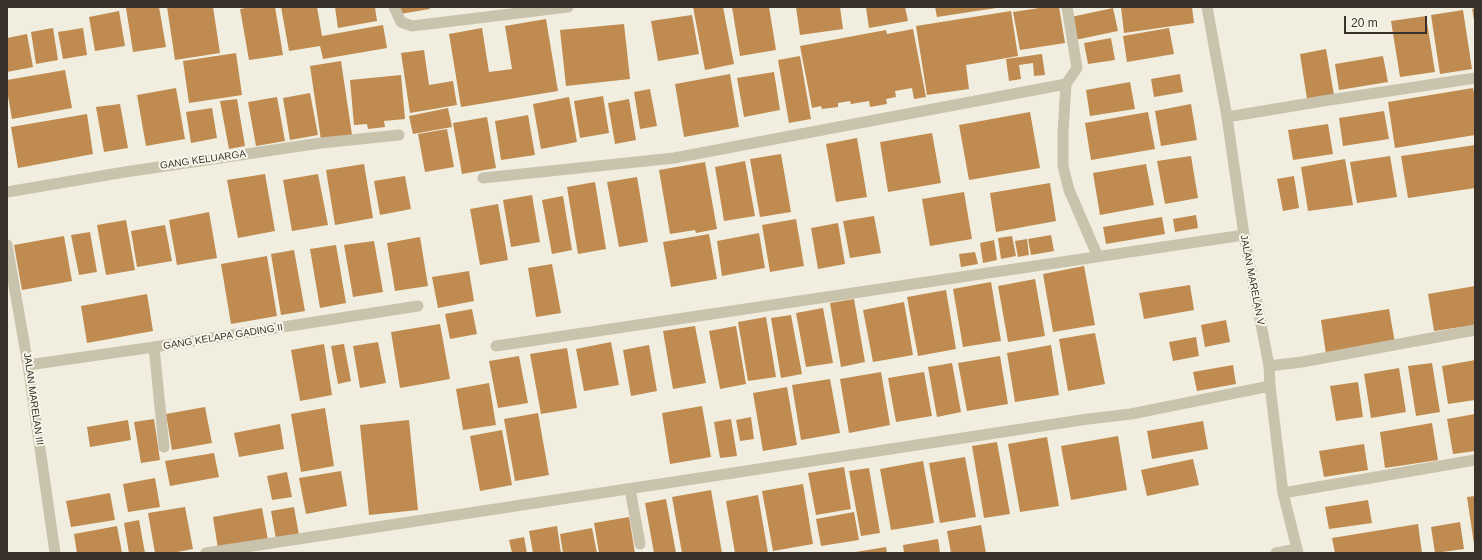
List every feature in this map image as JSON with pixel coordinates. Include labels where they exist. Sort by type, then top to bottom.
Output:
[{"type":"street","points":[[394,7],[401,22],[412,26],[568,7]]},
{"type":"street","points":[[1067,7],[1078,68],[1066,84],[1062,133],[1063,166],[1069,190],[1098,257]]},
{"type":"street","name":"JALAN MARELAN V","points":[[1207,7],[1227,117],[1244,235],[1269,366],[1283,493],[1297,551]]},
{"type":"street","points":[[1227,117],[1475,78]]},
{"type":"street","points":[[483,178],[674,158],[1066,84]]},
{"type":"street","name":"GANG KELUARGA","points":[[7,192],[125,172],[313,144],[399,135]]},
{"type":"street","points":[[496,346],[1244,235]]},
{"type":"street","name":"JALAN MARELAN III","points":[[7,248],[28,365],[55,553]]},
{"type":"street","name":"GANG KELAPA GADING II","points":[[28,365],[154,348],[418,306]]},
{"type":"street","points":[[1269,366],[1475,330]]},
{"type":"street","points":[[154,348],[164,447]]},
{"type":"street","points":[[206,553],[1088,419],[1131,414],[1270,386]]},
{"type":"street","points":[[1283,493],[1475,460]]},
{"type":"street","points":[[630,488],[640,544]]},
{"type":"street","points":[[1276,553],[1297,551]]},
{"type":"building","points":[[159,7],[166,47],[133,52],[126,8]]},
{"type":"building","points":[[167,7],[213,7],[220,53],[175,60]]},
{"type":"building","points":[[251,7],[275,7],[283,55],[249,60],[240,9]]},
{"type":"building","points":[[281,7],[317,7],[322,36],[383,25],[387,48],[323,59],[320,46],[289,51]]},
{"type":"building","points":[[335,7],[375,7],[377,21],[338,28]]},
{"type":"building","points":[[399,7],[429,7],[430,9],[400,14]]},
{"type":"building","points":[[693,7],[723,7],[734,64],[705,70]]},
{"type":"building","points":[[732,7],[769,7],[776,50],[740,56]]},
{"type":"building","points":[[796,7],[840,7],[843,29],[800,35]]},
{"type":"building","points":[[866,7],[905,7],[908,21],[869,28]]},
{"type":"building","points":[[935,7],[996,7],[996,8],[937,17]]},
{"type":"building","points":[[1046,7],[1059,7],[1065,43],[1020,50],[1013,12]]},
{"type":"building","points":[[1121,7],[1192,7],[1194,23],[1124,33]]},
{"type":"building","points":[[1113,8],[1118,31],[1075,40],[1071,17]]},
{"type":"building","points":[[1475,8],[1475,20],[1474,20],[1472,9]]},
{"type":"building","points":[[1463,10],[1472,69],[1440,74],[1431,15]]},
{"type":"building","points":[[119,11],[125,46],[95,51],[89,17]]},
{"type":"building","points":[[1011,11],[1018,56],[966,65],[969,89],[927,95],[916,26]]},
{"type":"building","points":[[692,15],[699,54],[658,61],[651,21]]},
{"type":"building","points":[[1426,16],[1435,72],[1400,77],[1391,21]]},
{"type":"building","points":[[546,19],[558,91],[461,107],[449,34],[482,28],[489,72],[512,69],[505,26]]},
{"type":"building","points":[[624,24],[630,79],[566,86],[560,30]]},
{"type":"building","points":[[53,28],[58,60],[36,64],[31,32]]},
{"type":"building","points":[[83,28],[87,55],[63,59],[58,32]]},
{"type":"building","points":[[1169,28],[1174,54],[1127,62],[1123,36]]},
{"type":"building","points":[[913,29],[926,97],[914,99],[912,88],[895,91],[896,97],[886,99],[887,104],[870,107],[869,101],[851,104],[850,101],[838,103],[838,107],[822,109],[821,106],[812,108],[800,46],[886,30],[887,34]]},
{"type":"building","points":[[27,34],[33,67],[7,72],[7,38]]},
{"type":"building","points":[[1111,38],[1115,60],[1088,64],[1084,43]]},
{"type":"building","points":[[1326,49],[1334,95],[1307,99],[1300,54]]},
{"type":"building","points":[[424,50],[429,85],[453,81],[457,105],[410,113],[401,53]]},
{"type":"building","points":[[236,53],[242,95],[189,103],[183,61]]},
{"type":"building","points":[[1042,54],[1045,75],[1034,76],[1033,63],[1019,65],[1021,79],[1009,81],[1006,59]]},
{"type":"building","points":[[800,56],[811,119],[789,123],[778,60]]},
{"type":"building","points":[[1383,56],[1388,82],[1339,90],[1335,64]]},
{"type":"building","points":[[341,61],[352,135],[321,140],[310,66]]},
{"type":"building","points":[[65,70],[72,108],[12,119],[7,90],[7,80]]},
{"type":"building","points":[[774,72],[780,110],[744,117],[737,78]]},
{"type":"building","points":[[730,74],[739,127],[684,137],[675,84]]},
{"type":"building","points":[[1180,74],[1183,92],[1154,97],[1151,79]]},
{"type":"building","points":[[401,75],[405,119],[384,121],[385,127],[368,129],[367,124],[354,125],[350,80]]},
{"type":"building","points":[[1130,82],[1135,109],[1090,116],[1086,90]]},
{"type":"building","points":[[176,88],[185,139],[146,146],[137,95]]},
{"type":"building","points":[[1473,88],[1475,98],[1475,135],[1395,148],[1388,102]]},
{"type":"building","points":[[650,89],[657,126],[640,129],[634,92]]},
{"type":"building","points":[[310,93],[318,135],[290,140],[283,98]]},
{"type":"building","points":[[603,96],[609,133],[580,138],[574,101]]},
{"type":"building","points":[[277,97],[285,141],[256,146],[248,102]]},
{"type":"building","points":[[569,97],[577,142],[541,149],[533,104]]},
{"type":"building","points":[[237,99],[245,146],[229,149],[220,101]]},
{"type":"building","points":[[629,99],[636,140],[615,144],[608,103]]},
{"type":"building","points":[[120,104],[128,148],[104,152],[96,107]]},
{"type":"building","points":[[1191,104],[1197,140],[1161,146],[1155,111]]},
{"type":"building","points":[[212,108],[217,138],[191,143],[186,112]]},
{"type":"building","points":[[448,108],[452,127],[413,134],[409,116]]},
{"type":"building","points":[[1384,111],[1389,139],[1343,146],[1339,118]]},
{"type":"building","points":[[1030,112],[1040,168],[969,180],[959,125]]},
{"type":"building","points":[[1148,112],[1155,149],[1091,160],[1085,123]]},
{"type":"building","points":[[87,114],[93,154],[18,168],[11,127]]},
{"type":"building","points":[[528,115],[535,155],[501,160],[495,121]]},
{"type":"building","points":[[487,117],[496,168],[462,174],[453,123]]},
{"type":"building","points":[[1328,124],[1333,154],[1293,160],[1288,130]]},
{"type":"building","points":[[447,129],[454,167],[425,172],[418,134]]},
{"type":"building","points":[[932,133],[941,183],[888,192],[880,142]]},
{"type":"building","points":[[857,138],[867,197],[836,202],[826,144]]},
{"type":"building","points":[[1475,145],[1475,188],[1408,198],[1401,156]]},
{"type":"building","points":[[781,154],[791,212],[760,217],[750,159]]},
{"type":"building","points":[[1191,156],[1198,198],[1165,204],[1157,161]]},
{"type":"building","points":[[1390,156],[1397,197],[1357,203],[1350,162]]},
{"type":"building","points":[[1345,159],[1353,205],[1308,211],[1301,167]]},
{"type":"building","points":[[745,161],[755,216],[724,221],[715,167]]},
{"type":"building","points":[[705,162],[717,229],[696,233],[695,230],[670,234],[659,170]]},
{"type":"building","points":[[364,164],[373,218],[335,225],[326,170]]},
{"type":"building","points":[[1146,164],[1154,205],[1100,215],[1093,173]]},
{"type":"building","points":[[265,174],[275,231],[238,238],[227,180]]},
{"type":"building","points":[[318,174],[328,225],[292,231],[283,180]]},
{"type":"building","points":[[405,176],[411,209],[380,215],[374,181]]},
{"type":"building","points":[[1294,176],[1299,208],[1283,211],[1277,179]]},
{"type":"building","points":[[637,177],[648,242],[619,247],[607,182]]},
{"type":"building","points":[[595,182],[606,249],[578,254],[567,187]]},
{"type":"building","points":[[1050,183],[1056,221],[996,232],[990,193]]},
{"type":"building","points":[[964,192],[972,239],[930,246],[922,199]]},
{"type":"building","points":[[532,195],[540,242],[511,247],[503,200]]},
{"type":"building","points":[[563,196],[572,250],[552,254],[542,200]]},
{"type":"building","points":[[498,204],[508,260],[480,265],[470,209]]},
{"type":"building","points":[[209,212],[217,258],[177,265],[169,220]]},
{"type":"building","points":[[1196,215],[1198,228],[1175,232],[1173,219]]},
{"type":"building","points":[[874,216],[881,253],[850,258],[843,221]]},
{"type":"building","points":[[1162,217],[1165,234],[1106,244],[1103,227]]},
{"type":"building","points":[[796,219],[804,266],[770,272],[762,225]]},
{"type":"building","points":[[126,220],[135,270],[106,275],[97,225]]},
{"type":"building","points":[[838,223],[845,264],[818,269],[811,228]]},
{"type":"building","points":[[165,225],[172,261],[137,267],[131,231]]},
{"type":"building","points":[[90,232],[97,272],[79,275],[71,235]]},
{"type":"building","points":[[759,233],[765,268],[722,276],[717,241]]},
{"type":"building","points":[[709,234],[717,279],[671,287],[663,242]]},
{"type":"building","points":[[1051,235],[1054,251],[1031,255],[1028,239]]},
{"type":"building","points":[[64,236],[72,281],[22,290],[14,245]]},
{"type":"building","points":[[1012,236],[1016,256],[1001,259],[998,238]]},
{"type":"building","points":[[420,237],[428,286],[395,291],[387,243]]},
{"type":"building","points":[[1027,239],[1029,255],[1018,257],[1015,241]]},
{"type":"building","points":[[994,240],[997,260],[983,263],[980,243]]},
{"type":"building","points":[[374,241],[383,292],[353,297],[344,245]]},
{"type":"building","points":[[336,245],[346,303],[320,308],[310,249]]},
{"type":"building","points":[[294,250],[305,311],[281,315],[271,254]]},
{"type":"building","points":[[975,252],[978,264],[961,267],[959,254]]},
{"type":"building","points":[[267,256],[277,316],[231,324],[221,264]]},
{"type":"building","points":[[552,264],[561,313],[536,317],[528,268]]},
{"type":"building","points":[[1084,266],[1095,325],[1053,332],[1043,274]]},
{"type":"building","points":[[469,271],[474,301],[438,308],[432,277]]},
{"type":"building","points":[[1035,279],[1045,336],[1008,342],[998,286]]},
{"type":"building","points":[[991,282],[1001,341],[963,347],[953,289]]},
{"type":"building","points":[[1190,285],[1194,310],[1144,319],[1139,293]]},
{"type":"building","points":[[1475,286],[1475,325],[1434,331],[1428,294]]},
{"type":"building","points":[[946,290],[956,349],[918,356],[907,297]]},
{"type":"building","points":[[147,294],[153,331],[87,343],[81,306]]},
{"type":"building","points":[[854,299],[865,362],[841,367],[830,303]]},
{"type":"building","points":[[904,302],[913,355],[873,362],[863,310]]},
{"type":"building","points":[[823,308],[833,363],[806,367],[796,313]]},
{"type":"building","points":[[472,309],[477,334],[450,339],[445,314]]},
{"type":"building","points":[[1389,309],[1395,343],[1326,354],[1321,320]]},
{"type":"building","points":[[791,315],[802,374],[781,378],[771,318]]},
{"type":"building","points":[[766,317],[776,377],[748,381],[738,322]]},
{"type":"building","points":[[1226,320],[1230,342],[1205,347],[1201,325]]},
{"type":"building","points":[[440,324],[450,379],[400,388],[391,332]]},
{"type":"building","points":[[695,326],[706,383],[673,389],[663,331]]},
{"type":"building","points":[[736,326],[746,384],[720,389],[709,331]]},
{"type":"building","points":[[1095,333],[1105,384],[1068,391],[1059,339]]},
{"type":"building","points":[[1196,337],[1199,356],[1173,361],[1169,342]]},
{"type":"building","points":[[378,342],[386,383],[360,388],[353,346]]},
{"type":"building","points":[[611,342],[619,385],[584,391],[576,349]]},
{"type":"building","points":[[324,344],[332,395],[300,401],[291,350]]},
{"type":"building","points":[[344,344],[351,381],[338,384],[331,346]]},
{"type":"building","points":[[649,345],[657,391],[631,396],[623,350]]},
{"type":"building","points":[[1051,345],[1059,395],[1015,402],[1007,353]]},
{"type":"building","points":[[567,348],[577,408],[541,414],[530,354]]},
{"type":"building","points":[[519,356],[528,403],[498,408],[489,361]]},
{"type":"building","points":[[1000,356],[1008,404],[967,411],[958,363]]},
{"type":"building","points":[[1475,360],[1475,400],[1448,404],[1442,366]]},
{"type":"building","points":[[952,363],[961,412],[937,417],[928,367]]},
{"type":"building","points":[[1432,363],[1440,412],[1416,416],[1408,366]]},
{"type":"building","points":[[1233,365],[1236,384],[1197,391],[1193,372]]},
{"type":"building","points":[[1399,368],[1406,412],[1371,418],[1364,374]]},
{"type":"building","points":[[881,372],[890,425],[849,433],[840,379]]},
{"type":"building","points":[[924,372],[932,416],[896,422],[888,378]]},
{"type":"building","points":[[830,379],[840,433],[801,440],[792,385]]},
{"type":"building","points":[[1358,382],[1363,417],[1336,421],[1330,386]]},
{"type":"building","points":[[489,383],[496,425],[463,430],[456,389]]},
{"type":"building","points":[[787,387],[797,445],[763,451],[753,393]]},
{"type":"building","points":[[702,406],[711,457],[670,464],[662,413]]},
{"type":"building","points":[[205,407],[212,443],[172,450],[166,414]]},
{"type":"building","points":[[325,408],[334,466],[301,472],[291,414]]},
{"type":"building","points":[[538,413],[549,475],[515,481],[504,419]]},
{"type":"building","points":[[1475,414],[1475,451],[1453,454],[1447,419]]},
{"type":"building","points":[[751,417],[754,439],[740,441],[736,420]]},
{"type":"building","points":[[154,419],[160,460],[141,463],[134,422]]},
{"type":"building","points":[[731,419],[737,456],[720,458],[714,422]]},
{"type":"building","points":[[128,420],[131,440],[90,447],[87,427]]},
{"type":"building","points":[[409,420],[418,510],[369,515],[360,425]]},
{"type":"building","points":[[1203,421],[1208,449],[1152,459],[1147,431]]},
{"type":"building","points":[[1432,423],[1438,460],[1385,468],[1380,432]]},
{"type":"building","points":[[280,424],[284,449],[239,457],[234,433]]},
{"type":"building","points":[[502,430],[512,485],[480,491],[470,436]]},
{"type":"building","points":[[1118,436],[1127,490],[1071,500],[1061,446]]},
{"type":"building","points":[[1047,437],[1059,506],[1020,512],[1008,444]]},
{"type":"building","points":[[997,442],[1010,514],[984,518],[972,446]]},
{"type":"building","points":[[1364,444],[1368,470],[1324,477],[1319,451]]},
{"type":"building","points":[[214,453],[219,477],[170,486],[165,461]]},
{"type":"building","points":[[965,457],[976,517],[940,523],[929,463]]},
{"type":"building","points":[[1193,459],[1199,485],[1147,496],[1141,470]]},
{"type":"building","points":[[923,461],[934,523],[891,530],[880,469]]},
{"type":"building","points":[[844,467],[851,509],[816,515],[808,473]]},
{"type":"building","points":[[869,468],[880,533],[861,536],[849,471]]},
{"type":"building","points":[[341,471],[347,506],[306,514],[299,478]]},
{"type":"building","points":[[287,472],[292,497],[272,500],[267,476]]},
{"type":"building","points":[[155,478],[160,507],[128,512],[123,484]]},
{"type":"building","points":[[803,484],[813,544],[773,551],[762,491]]},
{"type":"building","points":[[711,490],[722,553],[682,553],[672,497]]},
{"type":"building","points":[[110,493],[115,520],[71,527],[66,501]]},
{"type":"building","points":[[758,495],[768,553],[735,553],[726,501]]},
{"type":"building","points":[[1475,496],[1475,544],[1474,544],[1467,497]]},
{"type":"building","points":[[666,499],[676,553],[654,553],[645,503]]},
{"type":"building","points":[[1368,500],[1372,523],[1329,529],[1325,507]]},
{"type":"building","points":[[185,507],[193,549],[172,553],[155,553],[148,513]]},
{"type":"building","points":[[294,507],[299,535],[276,539],[271,511]]},
{"type":"building","points":[[262,508],[268,540],[218,549],[213,517]]},
{"type":"building","points":[[854,512],[859,540],[821,546],[816,519]]},
{"type":"building","points":[[629,517],[635,553],[599,553],[594,523]]},
{"type":"building","points":[[139,520],[145,553],[129,553],[124,523]]},
{"type":"building","points":[[1460,522],[1464,549],[1435,553],[1431,527]]},
{"type":"building","points":[[1418,524],[1422,553],[1335,553],[1332,538]]},
{"type":"building","points":[[981,525],[986,553],[951,553],[947,531]]},
{"type":"building","points":[[117,526],[122,553],[77,553],[74,534]]},
{"type":"building","points":[[557,526],[561,553],[533,553],[529,531]]},
{"type":"building","points":[[592,528],[597,553],[563,553],[560,534]]},
{"type":"building","points":[[524,537],[527,553],[512,553],[509,540]]},
{"type":"building","points":[[938,539],[940,553],[904,553],[903,545]]},
{"type":"building","points":[[886,547],[887,553],[855,553],[855,552]]}]
